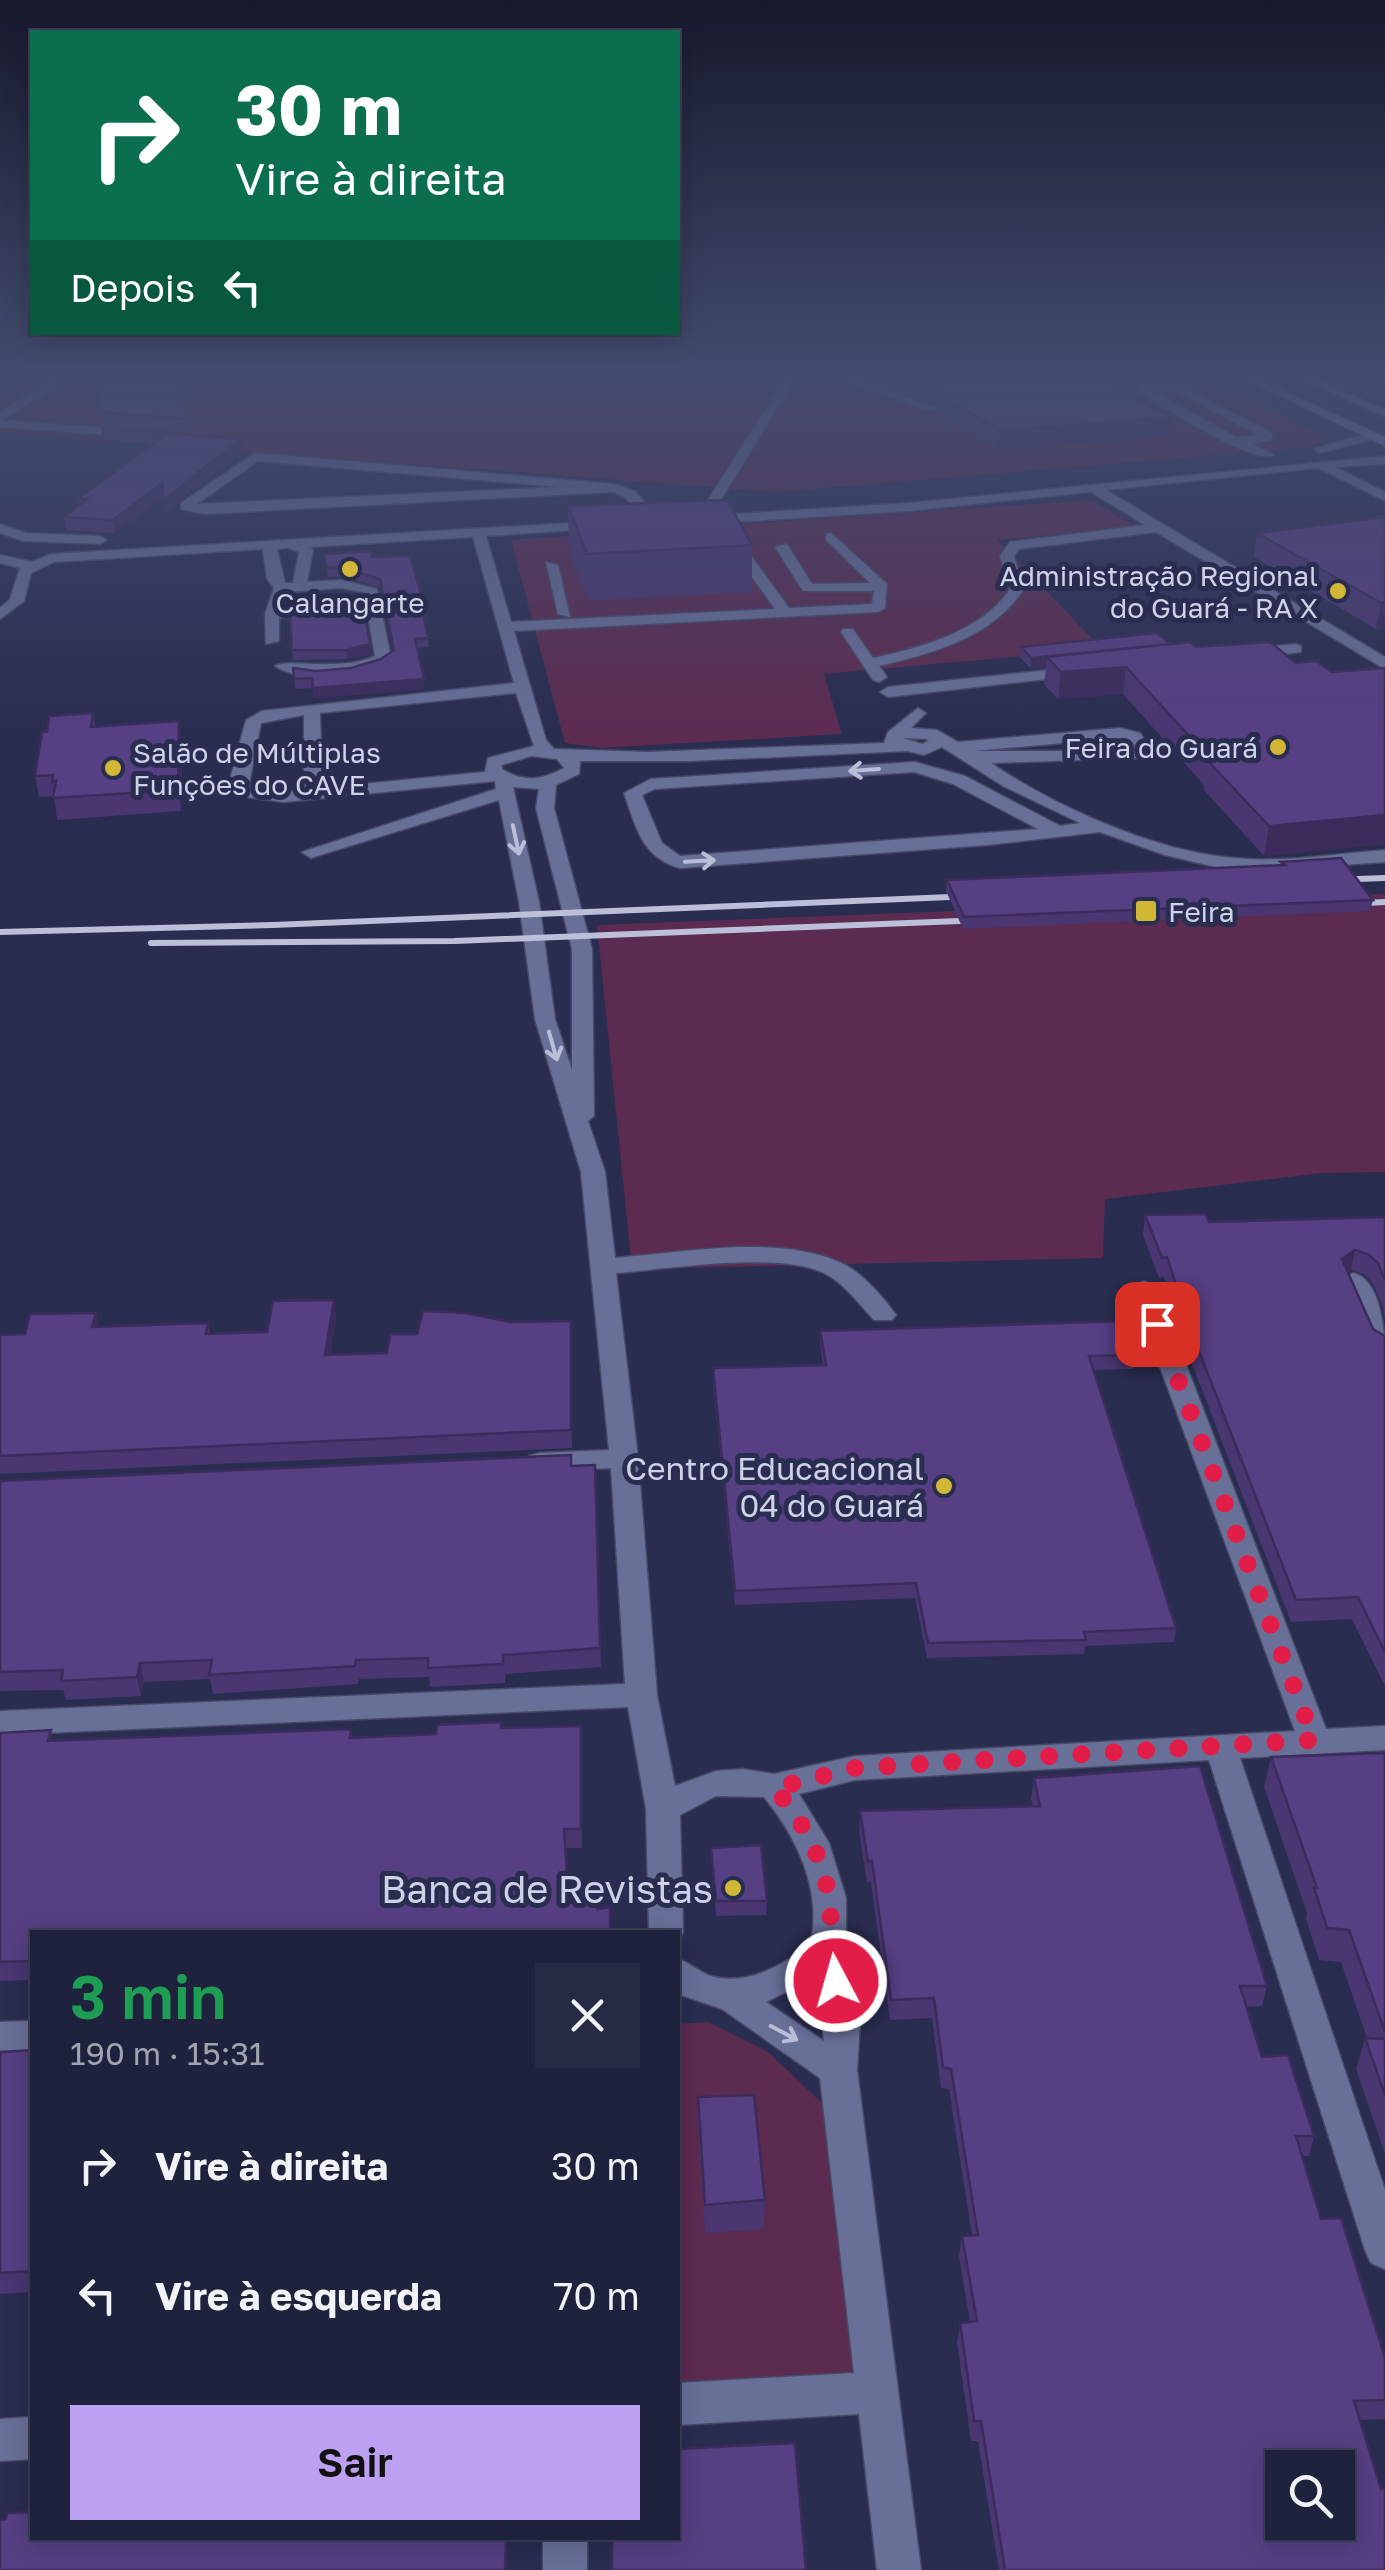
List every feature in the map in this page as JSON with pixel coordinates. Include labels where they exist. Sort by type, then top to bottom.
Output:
[{"type":"street","points":[[202,495],[186,506],[205,510],[485,495]]},
{"type":"street","points":[[631,495],[641,507]]},
{"type":"street","points":[[712,503],[717,495]]},
{"type":"street","points":[[750,501],[839,495]]},
{"type":"street","points":[[682,521],[1024,495]]},
{"type":"street","points":[[1105,495],[1385,664]]},
{"type":"street","points":[[694,504],[731,502]]},
{"type":"street","points":[[622,508],[658,506]]},
{"type":"street","points":[[191,521],[205,510]]},
{"type":"street","points":[[565,511],[581,516],[568,526]]},
{"type":"street","points":[[466,516],[486,515]]},
{"type":"street","points":[[0,616],[17,601],[24,571],[66,556],[620,524]]},
{"type":"street","points":[[870,662],[917,652],[1006,608],[1017,589],[1007,556],[1016,544],[1161,527]]},
{"type":"street","points":[[478,531],[538,742],[561,759]]},
{"type":"street","points":[[2,534],[170,540],[189,547]]},
{"type":"street","points":[[831,537],[882,593]]},
{"type":"street","points":[[276,542],[306,550],[298,587]]},
{"type":"street","points":[[276,542],[274,579],[281,588]]},
{"type":"street","points":[[782,546],[808,588],[882,593]]},
{"type":"street","points":[[744,556],[782,609]]},
{"type":"street","points":[[0,559],[31,566]]},
{"type":"street","points":[[551,565],[565,614]]},
{"type":"street","points":[[281,588],[370,588],[383,658],[357,669],[300,671],[283,666]]},
{"type":"street","points":[[270,641],[272,614],[281,588]]},
{"type":"street","points":[[505,622],[878,608],[882,593]]},
{"type":"street","points":[[272,614],[373,607]]},
{"type":"street","points":[[505,622],[565,614],[639,615]]},
{"type":"street","points":[[848,632],[888,692],[918,713],[934,736],[1104,826],[1193,857],[1226,863],[1385,856]]},
{"type":"street","points":[[1228,656],[1296,649]]},
{"type":"street","points":[[888,692],[1097,670]]},
{"type":"street","points":[[524,687],[268,714],[254,720],[238,783],[244,791],[267,798],[502,776],[548,782]]},
{"type":"street","points":[[312,708],[314,794]]},
{"type":"street","points":[[902,742],[918,713]]},
{"type":"street","points":[[533,722],[502,776],[529,902],[545,1018],[593,1172],[624,1458],[641,1696],[663,1809],[666,1930]]},
{"type":"street","points":[[902,742],[973,758],[1119,756],[1134,754],[1140,746],[1134,737],[1120,733],[973,758]]},
{"type":"street","points":[[312,852],[502,776],[561,759],[622,759],[902,742],[934,736]]},
{"type":"street","points":[[752,750],[765,777]]},
{"type":"street","points":[[561,759],[548,782],[545,808],[582,950],[583,1136]]},
{"type":"street","points":[[1056,832],[960,780],[922,768],[651,784],[633,792],[656,852],[669,861],[680,862],[1056,832],[1104,826]]},
{"type":"street","points":[[606,1266],[770,1258],[809,1260],[841,1273],[883,1314]]},
{"type":"street","points":[[1353,1280],[1385,1348]]},
{"type":"street","points":[[1144,1289],[1314,1740]]},
{"type":"street","points":[[507,1464],[624,1458]]},
{"type":"street","points":[[0,1723],[641,1696]]},
{"type":"street","points":[[663,1809],[695,1788],[720,1780],[774,1788],[855,1768],[1385,1738]]},
{"type":"street","points":[[1220,1745],[1385,2250]]},
{"type":"street","points":[[774,1788],[801,1819],[814,1846],[831,1926],[828,1944],[845,2043],[838,2070],[899,2570]]},
{"type":"street","points":[[683,1984],[730,1995],[766,1988],[820,1956],[828,1944]]},
{"type":"street","points":[[730,1995],[766,2024],[838,2070]]},
{"type":"street","points":[[0,2038],[30,2037]]},
{"type":"street","points":[[680,2404],[880,2392]]},
{"type":"street","points":[[0,2440],[30,2438]]},
{"type":"street","points":[[564,2540],[565,2570]]},
{"type":"shaded area","points":[[1091,500],[1136,527],[997,540],[1102,649],[824,674],[842,734],[601,748],[565,743],[511,540]]},
{"type":"shaded area","points":[[1385,894],[1385,1172],[1321,1173],[1105,1199],[1103,1258],[632,1269],[597,925]]},
{"type":"shaded area","points":[[708,2022],[768,2052],[823,2104],[856,2388],[680,2393],[680,2024]]},
{"type":"building","points":[[84,495],[146,495],[113,520],[64,517],[87,499],[78,499]]},
{"type":"building","points":[[727,500],[752,545],[587,554],[568,506]]},
{"type":"building","points":[[1385,517],[1385,602],[1381,603],[1257,533]]},
{"type":"building","points":[[372,551],[372,557],[410,556],[425,608],[422,609],[428,638],[415,639],[424,679],[313,688],[312,678],[294,679],[293,668],[351,668],[381,659],[394,650],[380,579],[341,567],[327,568],[324,554]]},
{"type":"building","points":[[363,606],[370,644],[346,650],[292,650],[290,614]]},
{"type":"building","points":[[1157,633],[1170,644],[1031,658],[1021,647]]},
{"type":"building","name":"Feira do Guará","points":[[1190,642],[1196,647],[1270,642],[1296,663],[1316,661],[1332,672],[1385,668],[1385,815],[1269,826],[1126,667],[1061,672],[1047,657]]},
{"type":"building","name":"Salão de Múltiplas Funções do CAVE","points":[[93,713],[91,727],[179,721],[178,790],[53,798],[53,775],[35,776],[42,732],[47,732],[49,716]]},
{"type":"building","points":[[1341,858],[1373,900],[964,917],[947,880],[1285,865],[1281,862]]},
{"type":"building","points":[[1206,1214],[1209,1222],[1385,1217],[1385,1280],[1378,1263],[1368,1254],[1355,1250],[1342,1259],[1373,1329],[1385,1336],[1385,1652],[1358,1597],[1296,1600],[1190,1328],[1167,1257],[1162,1258],[1145,1215]]},
{"type":"building","points":[[334,1300],[325,1355],[387,1353],[390,1334],[417,1334],[423,1311],[466,1313],[510,1322],[571,1321],[571,1430],[0,1456],[0,1335],[25,1334],[30,1314],[96,1313],[92,1327],[208,1323],[206,1334],[267,1332],[273,1301]]},
{"type":"building","points":[[1124,1321],[1136,1355],[1089,1356],[1176,1628],[1084,1632],[1086,1640],[928,1643],[916,1583],[735,1591],[713,1368],[826,1365],[820,1331]]},
{"type":"building","points":[[571,1455],[571,1466],[595,1465],[600,1648],[503,1655],[503,1664],[428,1668],[428,1658],[356,1660],[355,1666],[209,1675],[212,1660],[140,1663],[137,1677],[61,1681],[63,1670],[0,1672],[0,1481]]},
{"type":"building","points":[[501,1722],[501,1728],[581,1726],[581,1829],[564,1829],[569,1903],[596,1901],[597,1909],[610,1907],[610,1930],[30,1930],[30,1961],[0,1962],[0,1733],[51,1730],[48,1741],[351,1729],[350,1738],[436,1734],[437,1725]]},
{"type":"building","points":[[1385,1753],[1385,2032],[1349,1930],[1327,1928],[1271,1757]]},
{"type":"building","points":[[1200,1766],[1267,1986],[1240,1986],[1262,2057],[1288,2055],[1314,2136],[1296,2136],[1321,2219],[1341,2218],[1385,2358],[1385,2400],[1354,2401],[1381,2489],[1385,2489],[1385,2570],[1005,2570],[981,2421],[974,2421],[960,2323],[977,2321],[962,2236],[978,2235],[951,2069],[943,2067],[934,1998],[891,2000],[872,1861],[868,1862],[860,1811],[1040,1806],[1034,1778]]},
{"type":"building","points":[[761,1845],[767,1901],[716,1901],[711,1848]]},
{"type":"building","points":[[1365,2038],[1385,2039],[1385,2095]]},
{"type":"building","points":[[30,2050],[30,2271],[0,2273],[0,2052]]},
{"type":"building","points":[[754,2095],[765,2200],[705,2205],[698,2097]]},
{"type":"building","points":[[795,2443],[806,2570],[612,2570],[612,2540],[680,2540],[680,2449]]},
{"type":"building","points":[[30,2512],[30,2540],[506,2540],[505,2570],[0,2570],[0,2520],[6,2519],[7,2513]]},
{"type":"railway","points":[[1330,880],[1385,878]]},
{"type":"railway","points":[[0,932],[273,925],[975,896]]},
{"type":"railway","points":[[1345,904],[1385,902]]},
{"type":"railway","points":[[151,943],[455,941],[985,920]]},
{"type":"place","name":"Calangarte","points":[[350,569]]},
{"type":"place","name":"Administração Regional do Guará - RA X","points":[[1338,591]]},
{"type":"place","name":"Feira do Guará","points":[[1278,747]]},
{"type":"place","name":"Salão de Múltiplas Funções do CAVE","points":[[113,768]]},
{"type":"place","name":"Feira","points":[[1146,911]]},
{"type":"place","name":"Centro Educacional 04 do Guará","points":[[944,1486]]},
{"type":"place","name":"Banca de Revistas","points":[[733,1888]]},
{"type":"route","points":[[836,1981],[828,1944],[831,1926],[814,1846],[801,1819],[774,1788],[855,1768],[1314,1740],[1157,1324]]}]
